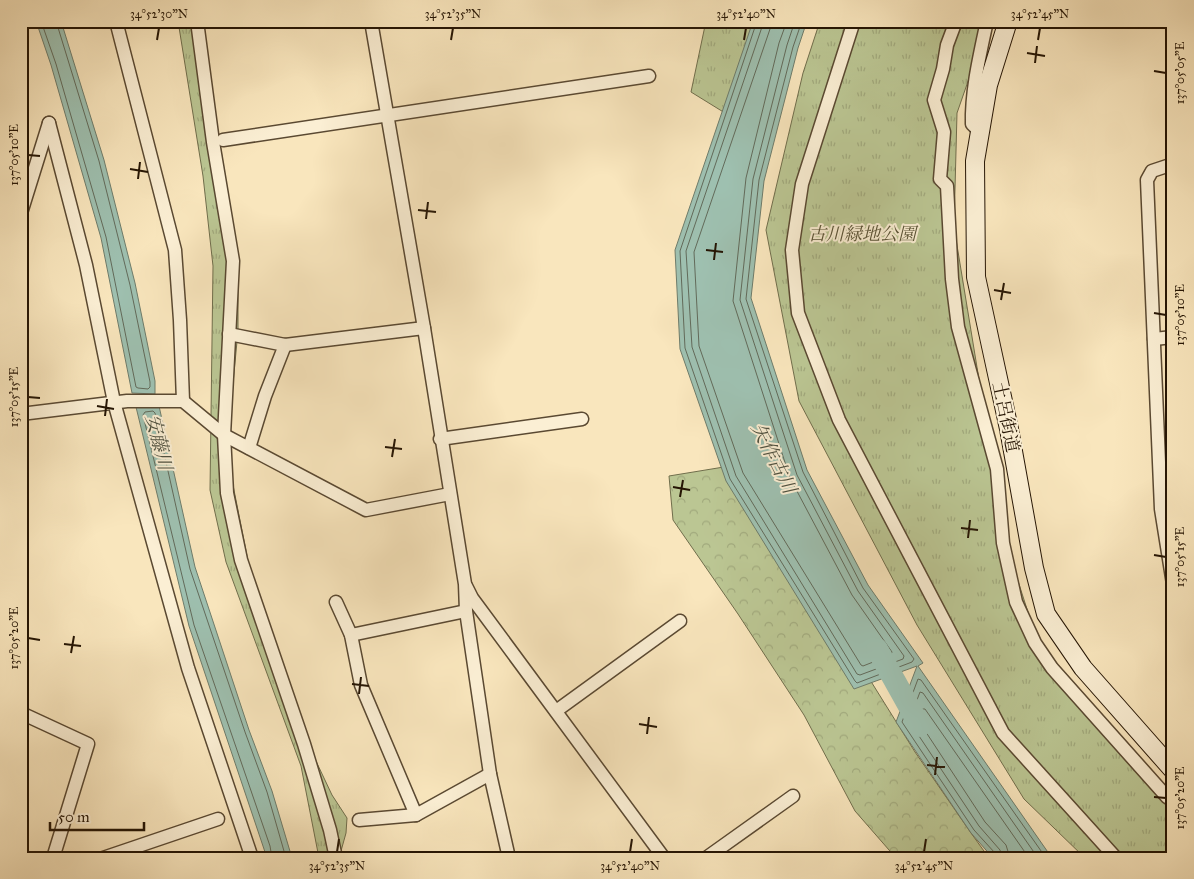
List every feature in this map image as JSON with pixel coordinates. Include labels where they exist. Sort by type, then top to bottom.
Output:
[{"type":"street","points":[[116,21],[175,250],[183,401]]},
{"type":"street","points":[[196,21],[233,261],[224,435],[227,493],[241,560],[304,744],[330,830],[336,858]]},
{"type":"street","points":[[371,21],[424,328],[440,439],[465,584],[466,611],[490,774],[509,858]]},
{"type":"street","points":[[854,21],[802,184],[792,250],[798,313],[839,420],[1004,734],[1116,858]]},
{"type":"street","points":[[956,21],[947,45],[943,69],[934,100],[944,132],[940,179],[947,186],[952,279],[958,327],[997,469],[1003,543],[1016,602],[1035,644],[1052,668],[1167,797],[1173,801]]},
{"type":"street","points":[[980,128],[976,128],[972,124],[972,116],[978,64],[986,21]]},
{"type":"street","name":"土呂街道","points":[[1008,21],[988,85],[975,161],[976,277],[1009,429],[1034,568],[1046,614],[1084,668],[1173,770]]},
{"type":"street","points":[[223,140],[649,76]]},
{"type":"street","points":[[23,203],[49,123],[86,265],[114,402],[188,668],[252,858]]},
{"type":"street","points":[[1173,164],[1152,171],[1147,180],[1154,339],[1173,584]]},
{"type":"street","points":[[229,334],[285,345],[424,328]]},
{"type":"street","points":[[1154,339],[1173,338]]},
{"type":"street","points":[[249,448],[265,396],[285,345]]},
{"type":"street","points":[[21,414],[114,402],[183,401],[224,435],[366,510],[450,494]]},
{"type":"street","points":[[440,439],[582,419]]},
{"type":"street","points":[[465,584],[472,598],[664,858]]},
{"type":"street","points":[[336,602],[351,635],[361,685],[416,815]]},
{"type":"street","points":[[351,635],[466,611]]},
{"type":"street","points":[[556,712],[680,620]]},
{"type":"street","points":[[21,713],[88,744],[53,858]]},
{"type":"street","points":[[359,820],[416,815],[490,774]]},
{"type":"street","points":[[706,858],[793,796]]},
{"type":"street","points":[[103,858],[218,819]]},
{"type":"street","points":[[21,854],[25,858]]},
{"type":"green space","points":[[178,21],[202,21],[238,257],[238,331],[230,415],[232,480],[250,571],[315,759],[332,795],[347,818],[346,833],[341,851],[343,858],[319,858],[301,766],[226,562],[210,490],[213,266],[203,176]]},
{"type":"green space","points":[[706,21],[765,21],[725,113],[691,92]]},
{"type":"green space","name":"古川緑地公園","points":[[820,21],[989,21],[957,113],[954,227],[1006,544],[1037,640],[1158,786],[1173,796],[1173,858],[1085,858],[1024,799],[917,625],[799,401],[766,230],[803,73]]},
{"type":"green space","points":[[736,465],[915,752],[989,858],[896,858],[855,811],[804,715],[738,614],[673,520],[669,476]]},
{"type":"water","points":[[36,21],[61,21],[104,160],[135,283],[155,381],[155,394],[132,393],[101,238],[51,65]]},
{"type":"water","points":[[753,21],[807,21],[798,48],[764,181],[751,298],[807,470],[868,585],[923,663],[918,666],[1052,858],[993,858],[971,833],[896,722],[917,666],[854,689],[726,481],[680,349],[675,250]]},
{"type":"water","name":"安藤川","points":[[159,406],[195,567],[249,730],[272,791],[292,858],[267,858],[189,626],[136,407]]},
{"type":"waterway","name":"矢作古川","points":[[877,649],[920,726]]}]
